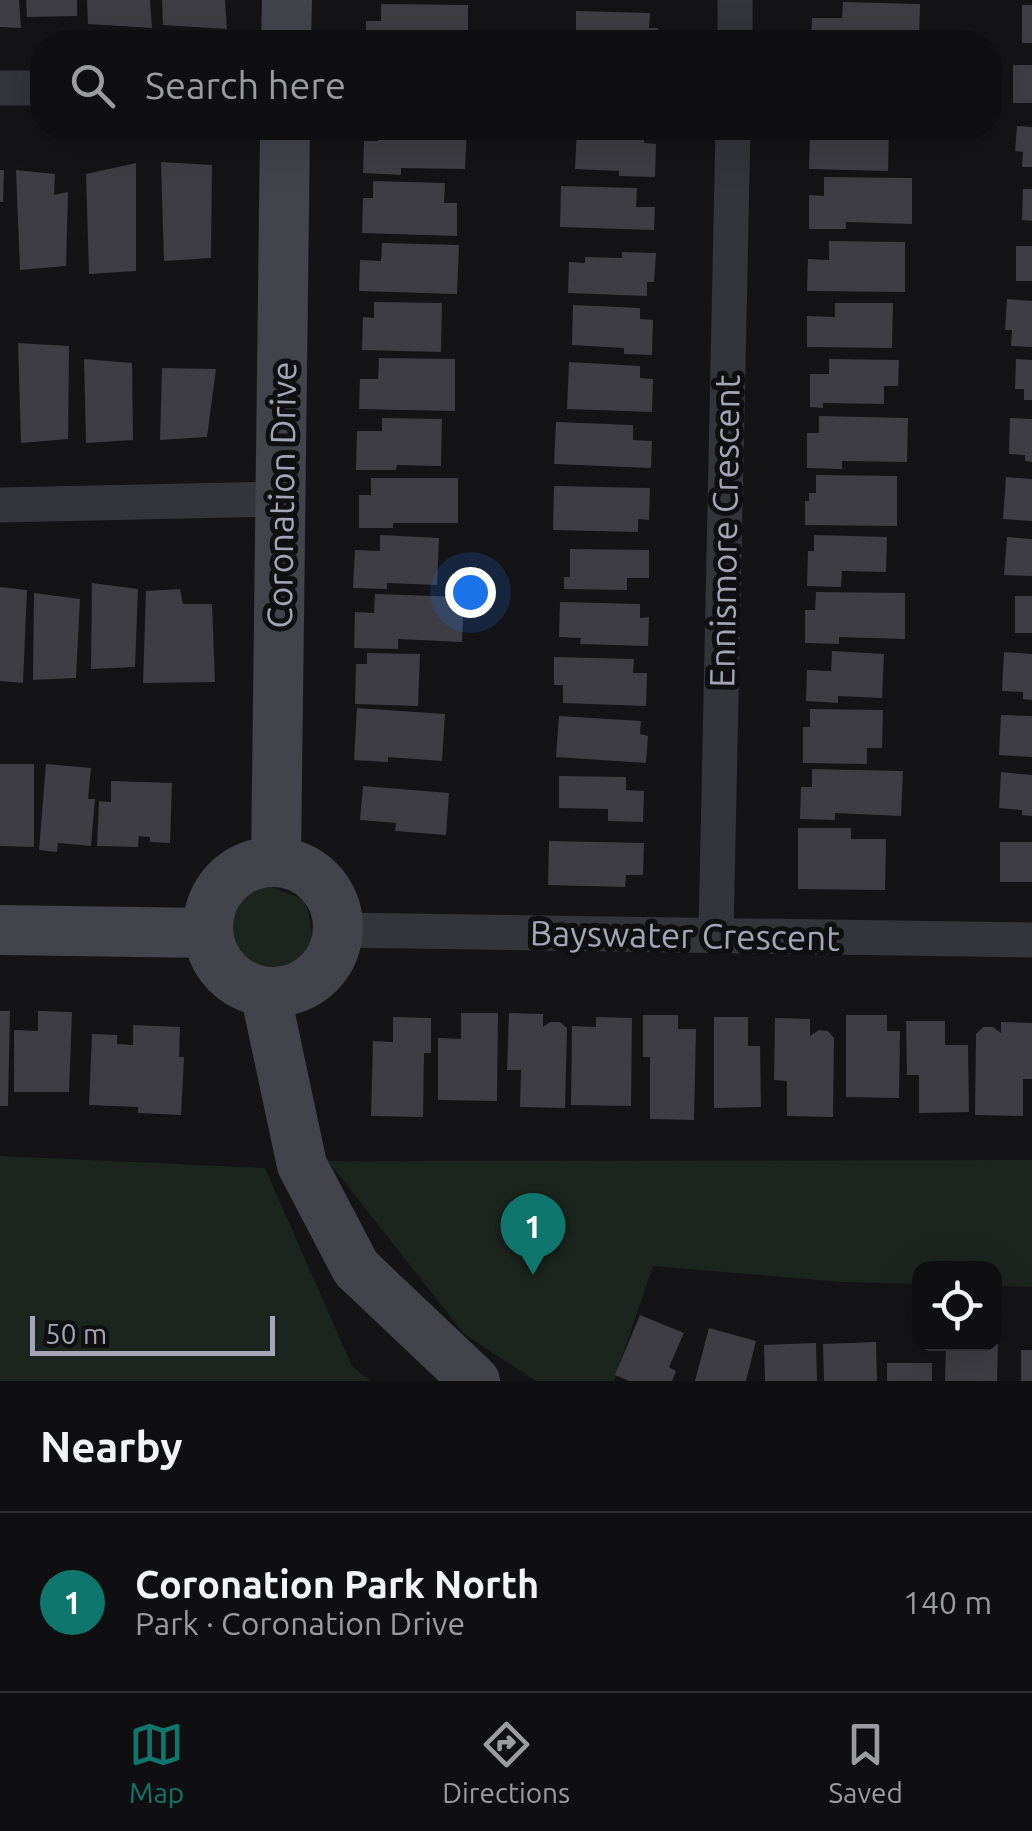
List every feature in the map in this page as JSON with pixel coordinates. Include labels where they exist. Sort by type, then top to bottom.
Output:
[{"type":"street","points":[[286,30],[287,0]]},
{"type":"street","points":[[735,30],[736,0]]},
{"type":"street","points":[[0,88],[30,88]]},
{"type":"street","name":"Coronation Drive","points":[[276,862],[285,140]]},
{"type":"street","name":"Ennismore Crescent","points":[[716,935],[733,140]]},
{"type":"street","points":[[0,505],[281,500]]},
{"type":"street","points":[[276,862],[296,866],[313,876],[336,910],[338,930],[334,951],[322,970],[306,984],[286,992],[243,986],[213,954],[208,933],[211,906],[226,882],[248,867],[276,862]]},
{"type":"street","points":[[0,930],[208,933]]},
{"type":"street","name":"Bayswater Crescent","points":[[338,930],[1032,940]]},
{"type":"street","points":[[265,992],[302,1165],[356,1268],[475,1381]]},
{"type":"shaded area","points":[[266,885],[306,900],[313,940],[293,971],[265,973],[246,969],[232,956],[219,931],[232,898]]},
{"type":"shaded area","points":[[0,1156],[265,1168],[352,1366],[370,1381],[0,1381]]},
{"type":"shaded area","points":[[1032,1160],[1032,1287],[1002,1286],[1002,1261],[912,1261],[912,1284],[840,1282],[653,1266],[614,1381],[536,1381],[464,1334],[328,1161]]},
{"type":"building","points":[[0,0],[19,0],[21,28],[0,27]]},
{"type":"building","points":[[26,0],[77,0],[77,16],[27,17]]},
{"type":"building","points":[[87,0],[150,0],[152,28],[88,24]]},
{"type":"building","points":[[162,0],[225,0],[227,29],[163,25]]},
{"type":"building","points":[[843,2],[920,4],[919,30],[812,30],[812,18],[842,18]]},
{"type":"building","points":[[381,4],[468,5],[468,30],[366,30],[366,21],[381,21]]},
{"type":"building","points":[[1022,5],[1032,5],[1032,43],[1022,43]]},
{"type":"building","points":[[576,11],[650,13],[649,28],[658,28],[658,30],[576,30]]},
{"type":"building","points":[[1013,65],[1032,65],[1032,103],[1013,103]]},
{"type":"building","points":[[1017,126],[1032,127],[1032,167],[1022,167],[1023,152],[1015,151]]},
{"type":"building","points":[[466,140],[465,169],[401,168],[401,175],[363,173],[364,141]]},
{"type":"building","points":[[576,140],[644,140],[656,144],[655,177],[575,169]]},
{"type":"building","points":[[810,140],[889,140],[888,171],[809,169]]},
{"type":"building","points":[[161,162],[212,165],[211,258],[164,261]]},
{"type":"building","points":[[136,163],[136,271],[89,274],[86,174]]},
{"type":"building","points":[[0,170],[4,170],[3,202],[0,202]]},
{"type":"building","points":[[16,170],[55,174],[54,195],[68,192],[66,266],[20,270]]},
{"type":"building","points":[[824,177],[912,178],[912,224],[846,222],[846,229],[809,229],[809,195],[824,196]]},
{"type":"building","points":[[373,181],[445,183],[444,203],[457,203],[457,236],[362,233],[363,198],[373,198]]},
{"type":"building","points":[[561,186],[637,188],[636,207],[655,207],[654,230],[560,227]]},
{"type":"building","points":[[1023,189],[1032,189],[1032,221],[1022,220]]},
{"type":"building","points":[[829,241],[905,242],[905,292],[807,291],[808,259],[829,260]]},
{"type":"building","points":[[382,243],[459,245],[457,294],[359,291],[360,260],[381,261]]},
{"type":"building","points":[[1016,246],[1032,246],[1032,281],[1016,281]]},
{"type":"building","points":[[622,252],[656,253],[654,282],[647,282],[647,296],[568,293],[569,262],[585,263],[585,257],[622,258]]},
{"type":"building","points":[[1007,299],[1032,301],[1032,347],[1011,346],[1012,330],[1005,330]]},
{"type":"building","points":[[374,302],[442,303],[441,352],[362,350],[363,317],[374,318]]},
{"type":"building","points":[[835,303],[893,303],[892,348],[807,347],[807,316],[835,317]]},
{"type":"building","points":[[573,305],[640,308],[640,319],[653,320],[652,355],[624,354],[624,348],[572,345]]},
{"type":"building","points":[[18,343],[69,346],[68,439],[21,443]]},
{"type":"building","points":[[379,358],[455,359],[455,411],[359,409],[360,379],[378,379]]},
{"type":"building","points":[[84,359],[132,363],[133,440],[86,443]]},
{"type":"building","points":[[829,359],[899,360],[898,386],[884,386],[884,404],[823,403],[823,408],[810,407],[810,374],[829,374]]},
{"type":"building","points":[[1016,359],[1032,360],[1032,400],[1024,400],[1024,389],[1015,389]]},
{"type":"building","points":[[569,362],[640,366],[640,378],[653,379],[652,412],[567,409]]},
{"type":"building","points":[[162,368],[216,369],[207,437],[160,440]]},
{"type":"building","points":[[819,416],[908,418],[907,462],[842,461],[842,469],[807,468],[807,433],[819,433]]},
{"type":"building","points":[[382,418],[442,419],[441,466],[397,465],[396,470],[356,470],[357,431],[382,431]]},
{"type":"building","points":[[1010,418],[1032,419],[1032,462],[1025,461],[1025,455],[1009,454]]},
{"type":"building","points":[[556,422],[633,425],[633,440],[652,441],[651,468],[554,464]]},
{"type":"building","points":[[816,475],[897,476],[897,526],[805,525],[805,501],[809,501],[809,493],[816,493]]},
{"type":"building","points":[[1006,477],[1032,479],[1032,521],[1003,519]]},
{"type":"building","points":[[371,478],[458,478],[458,523],[393,523],[393,528],[359,528],[359,495],[371,495]]},
{"type":"building","points":[[554,486],[650,488],[649,520],[638,519],[638,532],[553,530]]},
{"type":"building","points":[[380,535],[439,538],[437,585],[387,583],[387,589],[353,588],[355,550],[380,551]]},
{"type":"building","points":[[814,535],[887,537],[886,572],[842,571],[841,587],[807,586],[808,551],[814,551]]},
{"type":"building","points":[[1007,537],[1032,539],[1032,576],[1004,575]]},
{"type":"building","points":[[570,549],[649,550],[649,578],[627,578],[627,590],[564,589],[564,577],[570,577]]},
{"type":"building","points":[[92,583],[138,589],[135,667],[91,669]]},
{"type":"building","points":[[0,587],[27,590],[23,683],[0,681]]},
{"type":"building","points":[[180,589],[183,604],[212,604],[215,682],[143,683],[146,591]]},
{"type":"building","points":[[816,592],[905,593],[905,639],[839,637],[839,644],[805,643],[805,610],[815,610]]},
{"type":"building","points":[[34,593],[80,599],[76,678],[33,680]]},
{"type":"building","points":[[375,594],[464,597],[462,642],[398,639],[398,649],[354,648],[355,612],[374,613]]},
{"type":"building","points":[[1015,596],[1032,596],[1032,633],[1015,633]]},
{"type":"building","points":[[560,602],[640,604],[640,618],[649,617],[648,646],[580,644],[581,638],[559,637]]},
{"type":"building","points":[[832,651],[884,654],[882,698],[838,696],[838,703],[806,701],[807,670],[831,671]]},
{"type":"building","points":[[1004,652],[1032,654],[1032,700],[1023,699],[1023,692],[1002,691]]},
{"type":"building","points":[[367,653],[420,654],[418,706],[355,704],[356,664],[367,664]]},
{"type":"building","points":[[554,657],[634,659],[633,673],[647,673],[646,706],[563,703],[563,685],[554,685]]},
{"type":"building","points":[[357,708],[445,714],[442,761],[388,757],[388,762],[354,760]]},
{"type":"building","points":[[810,709],[883,710],[882,748],[867,748],[867,764],[803,763],[803,727],[810,727]]},
{"type":"building","points":[[1001,715],[1032,716],[1032,757],[999,755]]},
{"type":"building","points":[[559,716],[641,721],[640,734],[648,736],[646,763],[556,757]]},
{"type":"building","points":[[0,764],[34,764],[34,847],[0,846]]},
{"type":"building","points":[[46,764],[91,768],[88,799],[95,799],[91,846],[58,843],[57,852],[39,850]]},
{"type":"building","points":[[812,769],[903,771],[901,816],[835,813],[835,820],[800,819],[801,787],[812,787]]},
{"type":"building","points":[[1001,772],[1032,775],[1032,816],[1022,815],[1022,810],[999,808]]},
{"type":"building","points":[[559,776],[626,777],[626,790],[644,791],[643,822],[608,821],[608,809],[559,808]]},
{"type":"building","points":[[111,781],[172,783],[170,843],[150,842],[150,837],[139,836],[138,847],[97,846],[99,801],[111,802]]},
{"type":"building","points":[[363,786],[449,793],[446,835],[395,831],[396,823],[360,820]]},
{"type":"building","points":[[798,828],[851,828],[851,839],[886,839],[885,890],[798,889]]},
{"type":"building","points":[[549,841],[644,843],[643,875],[626,875],[625,887],[548,885]]},
{"type":"building","points":[[1000,842],[1032,842],[1032,882],[1000,882]]},
{"type":"building","points":[[0,1011],[10,1011],[8,1106],[0,1106]]},
{"type":"building","points":[[38,1011],[72,1012],[69,1092],[14,1092],[14,1030],[38,1031]]},
{"type":"building","points":[[461,1013],[498,1013],[497,1101],[438,1100],[438,1038],[461,1039]]},
{"type":"building","points":[[509,1013],[543,1014],[543,1027],[560,1022],[567,1028],[565,1108],[520,1107],[521,1070],[507,1070]]},
{"type":"building","points":[[643,1015],[678,1015],[678,1029],[696,1029],[694,1120],[650,1119],[650,1057],[643,1057]]},
{"type":"building","points":[[846,1015],[887,1015],[887,1031],[900,1031],[899,1098],[846,1097]]},
{"type":"building","points":[[393,1017],[431,1018],[431,1053],[424,1053],[423,1117],[371,1116],[373,1041],[393,1042]]},
{"type":"building","points":[[596,1017],[632,1018],[631,1106],[571,1105],[572,1026],[596,1027]]},
{"type":"building","points":[[714,1017],[748,1017],[748,1046],[760,1046],[761,1107],[714,1108]]},
{"type":"building","points":[[775,1018],[810,1019],[810,1036],[819,1030],[828,1031],[834,1038],[833,1117],[787,1116],[787,1081],[774,1080]]},
{"type":"building","points":[[906,1021],[945,1021],[945,1045],[968,1045],[969,1112],[919,1113],[919,1075],[907,1075]]},
{"type":"building","points":[[1001,1022],[1032,1023],[1032,1079],[1023,1079],[1023,1116],[975,1115],[976,1034],[983,1027],[993,1027],[1001,1033]]},
{"type":"building","points":[[133,1025],[180,1027],[179,1057],[184,1057],[181,1115],[138,1113],[138,1107],[89,1105],[92,1034],[117,1035],[117,1044],[133,1045]]},
{"type":"building","points":[[640,1315],[684,1333],[669,1367],[676,1371],[672,1381],[629,1381],[615,1375]]},
{"type":"building","points":[[709,1328],[756,1341],[746,1381],[695,1381]]},
{"type":"building","points":[[876,1342],[877,1381],[824,1381],[823,1344]]},
{"type":"building","points":[[816,1343],[817,1381],[765,1381],[764,1345]]},
{"type":"building","points":[[1021,1350],[1032,1350],[1032,1381],[1021,1381]]},
{"type":"building","points":[[946,1351],[998,1351],[997,1381],[945,1381]]},
{"type":"building","points":[[887,1363],[932,1363],[932,1381],[887,1381]]},
{"type":"place","name":"Coronation Park North","points":[[533,1275]]}]
